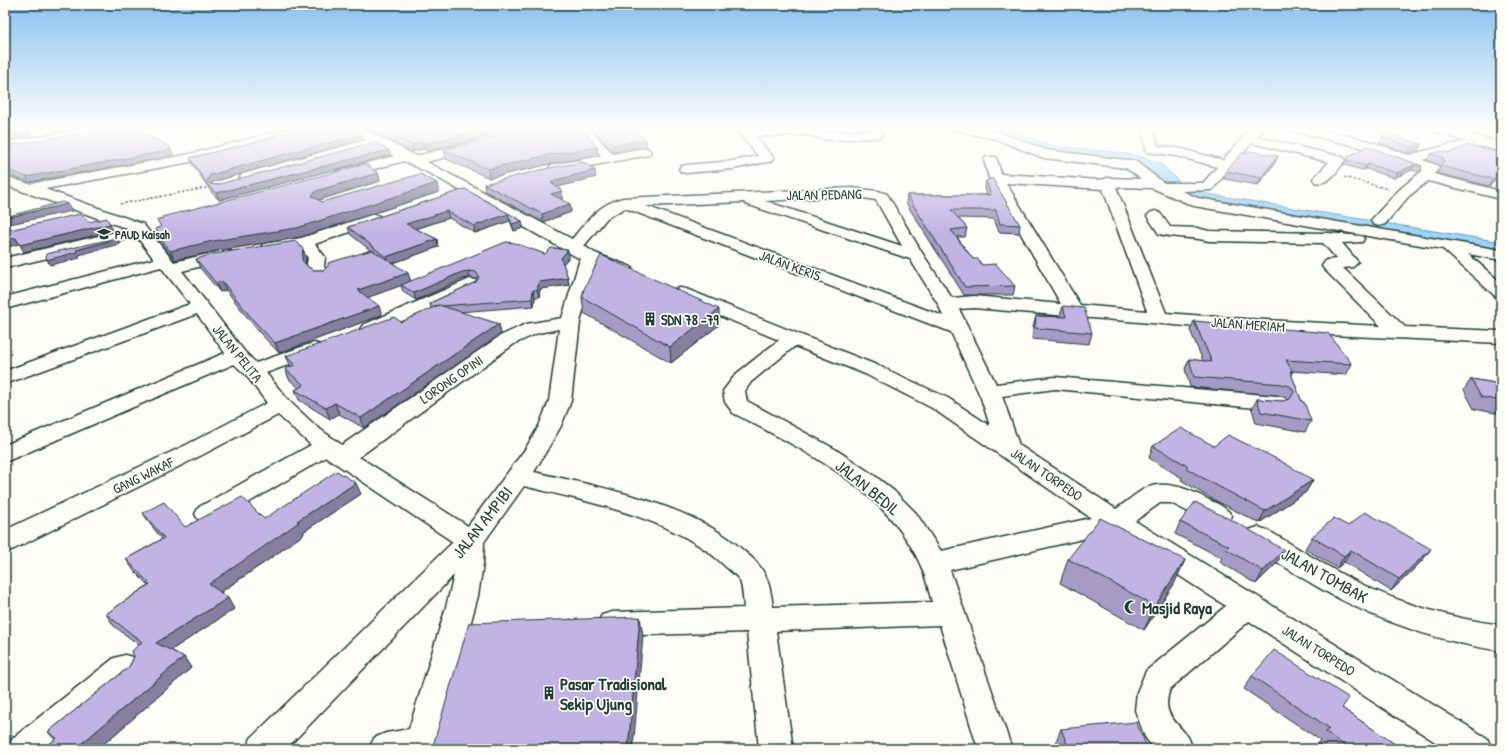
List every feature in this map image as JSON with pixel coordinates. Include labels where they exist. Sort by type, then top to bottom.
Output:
[{"type":"street","points":[[30,188],[168,162]]},
{"type":"street","points":[[218,186],[300,162]]},
{"type":"street","points":[[326,178],[395,162]]},
{"type":"street","points":[[416,162],[436,171],[460,191],[582,252],[641,277]]},
{"type":"street","points":[[543,171],[588,162]]},
{"type":"street","points":[[686,170],[747,162]]},
{"type":"street","points":[[992,162],[996,178],[1074,311]]},
{"type":"street","points":[[1118,162],[1132,165],[1160,186],[1194,202],[1374,226],[1450,247],[1501,255]]},
{"type":"street","points":[[1216,162],[1226,165]]},
{"type":"street","points":[[1102,184],[1108,182],[1160,186],[1207,187],[1228,162]]},
{"type":"street","points":[[1324,176],[1336,162]]},
{"type":"street","points":[[1154,216],[1165,231],[1197,233],[1209,236],[1369,239],[1374,226],[1404,193],[1425,176],[1432,168],[1416,162]]},
{"type":"street","points":[[414,178],[436,171]]},
{"type":"street","points":[[1425,176],[1501,195]]},
{"type":"street","points":[[996,178],[1102,184],[1109,186],[1158,318]]},
{"type":"street","points":[[5,180],[92,211],[143,227]]},
{"type":"street","points":[[460,191],[490,184]]},
{"type":"street","name":"JALAN PEDANG","points":[[582,252],[602,214],[613,206],[623,203],[851,192],[878,195],[882,197],[916,256],[947,304],[989,390],[1008,448]]},
{"type":"street","points":[[739,197],[916,256]]},
{"type":"street","name":"JALAN KERIS","points":[[623,203],[958,328]]},
{"type":"street","points":[[64,218],[92,211]]},
{"type":"street","points":[[5,303],[168,265],[304,242],[389,214]]},
{"type":"street","points":[[5,262],[143,227]]},
{"type":"street","name":"JALAN PELITA","points":[[143,227],[168,265],[201,306],[237,355],[253,371],[280,404],[309,432],[334,451],[471,542]]},
{"type":"street","points":[[1328,238],[1348,262],[1332,264],[1331,266],[1399,332]]},
{"type":"street","points":[[304,242],[317,257],[315,268],[322,274]]},
{"type":"street","points":[[1450,247],[1501,292]]},
{"type":"street","name":"JALAN AMPIBI","points":[[263,749],[471,542],[517,476],[536,452],[550,426],[560,401],[570,322],[582,252]]},
{"type":"street","points":[[354,335],[376,327],[470,284]]},
{"type":"street","name":"JALAN TORPEDO","points":[[663,286],[872,370],[940,403],[1116,522],[1475,749]]},
{"type":"street","name":"JALAN MERIAM","points":[[947,304],[974,302],[1246,325],[1501,337]]},
{"type":"street","points":[[5,378],[201,306]]},
{"type":"street","name":"LORONG OPINI","points":[[208,514],[334,451],[507,340],[533,328],[570,322]]},
{"type":"street","name":"JALAN BEDIL","points":[[793,338],[743,378],[734,391],[736,402],[741,408],[828,454],[881,494],[903,515],[922,542],[934,563],[995,749]]},
{"type":"street","points":[[253,371],[332,342]]},
{"type":"street","points":[[5,454],[237,355]]},
{"type":"street","points":[[989,390],[1055,383],[1277,403]]},
{"type":"street","name":"GANG WAKAF","points":[[5,542],[194,450],[280,404]]},
{"type":"street","points":[[517,476],[646,510],[681,524],[710,540],[735,558],[749,572],[756,588],[776,749]]},
{"type":"street","name":"JALAN TOMBAK","points":[[1116,522],[1154,495],[1171,494],[1183,497],[1241,527],[1344,588],[1377,604],[1410,618],[1441,627],[1478,636],[1501,638]]},
{"type":"street","points":[[934,563],[1116,522]]},
{"type":"street","points":[[386,749],[420,745],[436,695],[466,627],[471,542]]},
{"type":"street","points":[[1176,749],[1160,733],[1151,716],[1151,698],[1157,681],[1248,605]]},
{"type":"street","points":[[588,624],[950,613]]},
{"type":"street","points":[[32,744],[125,668]]},
{"type":"path","points":[[1324,176],[1404,193]]},
{"type":"path","points":[[92,211],[218,186]]},
{"type":"water","points":[[1120,162],[1160,163],[1180,182],[1201,193],[1501,242],[1501,252],[1197,202],[1177,194],[1140,165]]},
{"type":"building","points":[[5,162],[106,162],[26,177],[5,169]]},
{"type":"building","points":[[193,162],[256,162],[210,175],[207,181],[210,184],[216,185],[300,162],[340,162],[216,193],[210,188]]},
{"type":"building","points":[[472,162],[517,162],[488,169]]},
{"type":"building","points":[[583,162],[595,170],[552,181],[554,183],[551,183],[562,191],[551,194],[570,204],[542,214],[484,184],[549,168]]},
{"type":"building","points":[[1234,162],[1273,162],[1261,178],[1226,171]]},
{"type":"building","points":[[1353,162],[1412,162],[1422,166],[1414,165],[1397,173],[1368,164],[1366,166]]},
{"type":"building","points":[[1443,162],[1501,162],[1501,173],[1493,179],[1440,166]]},
{"type":"building","points":[[366,164],[378,173],[316,191],[312,196],[322,202],[420,174],[437,183],[297,228],[213,241],[170,251],[156,233],[158,233],[155,229],[161,227],[157,220],[163,218],[162,217]]},
{"type":"building","points":[[992,178],[1020,225],[1000,224],[996,210],[951,210],[967,228],[951,230],[973,259],[978,259],[982,265],[996,264],[1015,286],[965,287],[907,195],[991,195],[986,181]]},
{"type":"building","points":[[465,189],[522,221],[512,224],[508,214],[474,226],[447,211],[406,224],[437,239],[386,257],[348,227]]},
{"type":"building","points":[[62,202],[68,204],[5,218],[5,217]]},
{"type":"building","points":[[80,214],[89,222],[107,218],[110,224],[20,245],[16,238],[5,240],[5,231]]},
{"type":"building","points":[[117,239],[76,250],[77,252],[47,260],[46,254]]},
{"type":"building","points":[[296,241],[303,249],[302,260],[308,267],[314,270],[324,270],[328,266],[328,263],[372,250],[408,273],[358,290],[379,306],[275,343],[254,321],[222,281],[216,283],[196,259],[213,254]]},
{"type":"building","points":[[506,242],[515,243],[545,254],[551,248],[568,250],[561,258],[568,278],[539,282],[537,290],[533,290],[532,299],[441,306],[434,306],[430,303],[476,282],[479,277],[476,272],[462,272],[414,293],[401,285]]},
{"type":"building","name":"SDN 78 -79","points":[[601,255],[719,309],[670,347],[582,297],[584,289]]},
{"type":"building","points":[[439,305],[499,324],[361,418],[335,403],[326,408],[295,390],[304,385],[285,369],[295,365],[286,356],[394,317],[401,322]]},
{"type":"building","points":[[1063,306],[1084,308],[1092,333],[1035,328],[1036,316],[1066,317]]},
{"type":"building","points":[[1194,321],[1328,333],[1352,364],[1286,360],[1293,372],[1290,371],[1311,421],[1261,412],[1257,399],[1282,401],[1290,399],[1294,392],[1290,386],[1282,384],[1194,377],[1189,359],[1212,362]]},
{"type":"building","points":[[1471,379],[1501,384],[1501,401],[1481,397]]},
{"type":"building","points":[[1181,428],[1214,446],[1228,435],[1279,460],[1313,480],[1265,511],[1210,482],[1186,468],[1188,466],[1153,446]]},
{"type":"building","points":[[337,471],[356,483],[297,521],[299,522],[209,584],[228,598],[156,643],[184,657],[75,749],[43,749],[57,738],[48,732],[129,667],[134,657],[132,651],[142,642],[106,614],[150,584],[126,559],[164,538],[143,513],[164,502],[185,527],[242,497],[264,519]]},
{"type":"building","points":[[1195,502],[1239,524],[1284,550],[1263,571],[1226,549],[1229,546],[1180,522]]},
{"type":"building","points":[[1365,512],[1431,549],[1399,579],[1351,550],[1344,556],[1312,537],[1334,518],[1348,526]]},
{"type":"building","points":[[1100,518],[1185,560],[1155,606],[1068,559]]},
{"type":"building","name":"Pasar Tradisional Sekip Ujung","points":[[640,617],[628,749],[432,749],[469,623]]},
{"type":"building","points":[[1274,650],[1349,698],[1342,708],[1402,749],[1349,749],[1326,732],[1329,728],[1252,676]]},
{"type":"building","points":[[1136,722],[1148,749],[1069,749],[1061,729]]},
{"type":"waterway","points":[[5,735],[31,749]]},
{"type":"place","name":"PAUD Kaisah","points":[[104,234]]},
{"type":"place","name":"SDN 78 -79","points":[[650,319]]},
{"type":"place","name":"Masjid Raya","points":[[1131,607]]},
{"type":"place","name":"Pasar Tradisional Sekip Ujung","points":[[549,693]]}]
